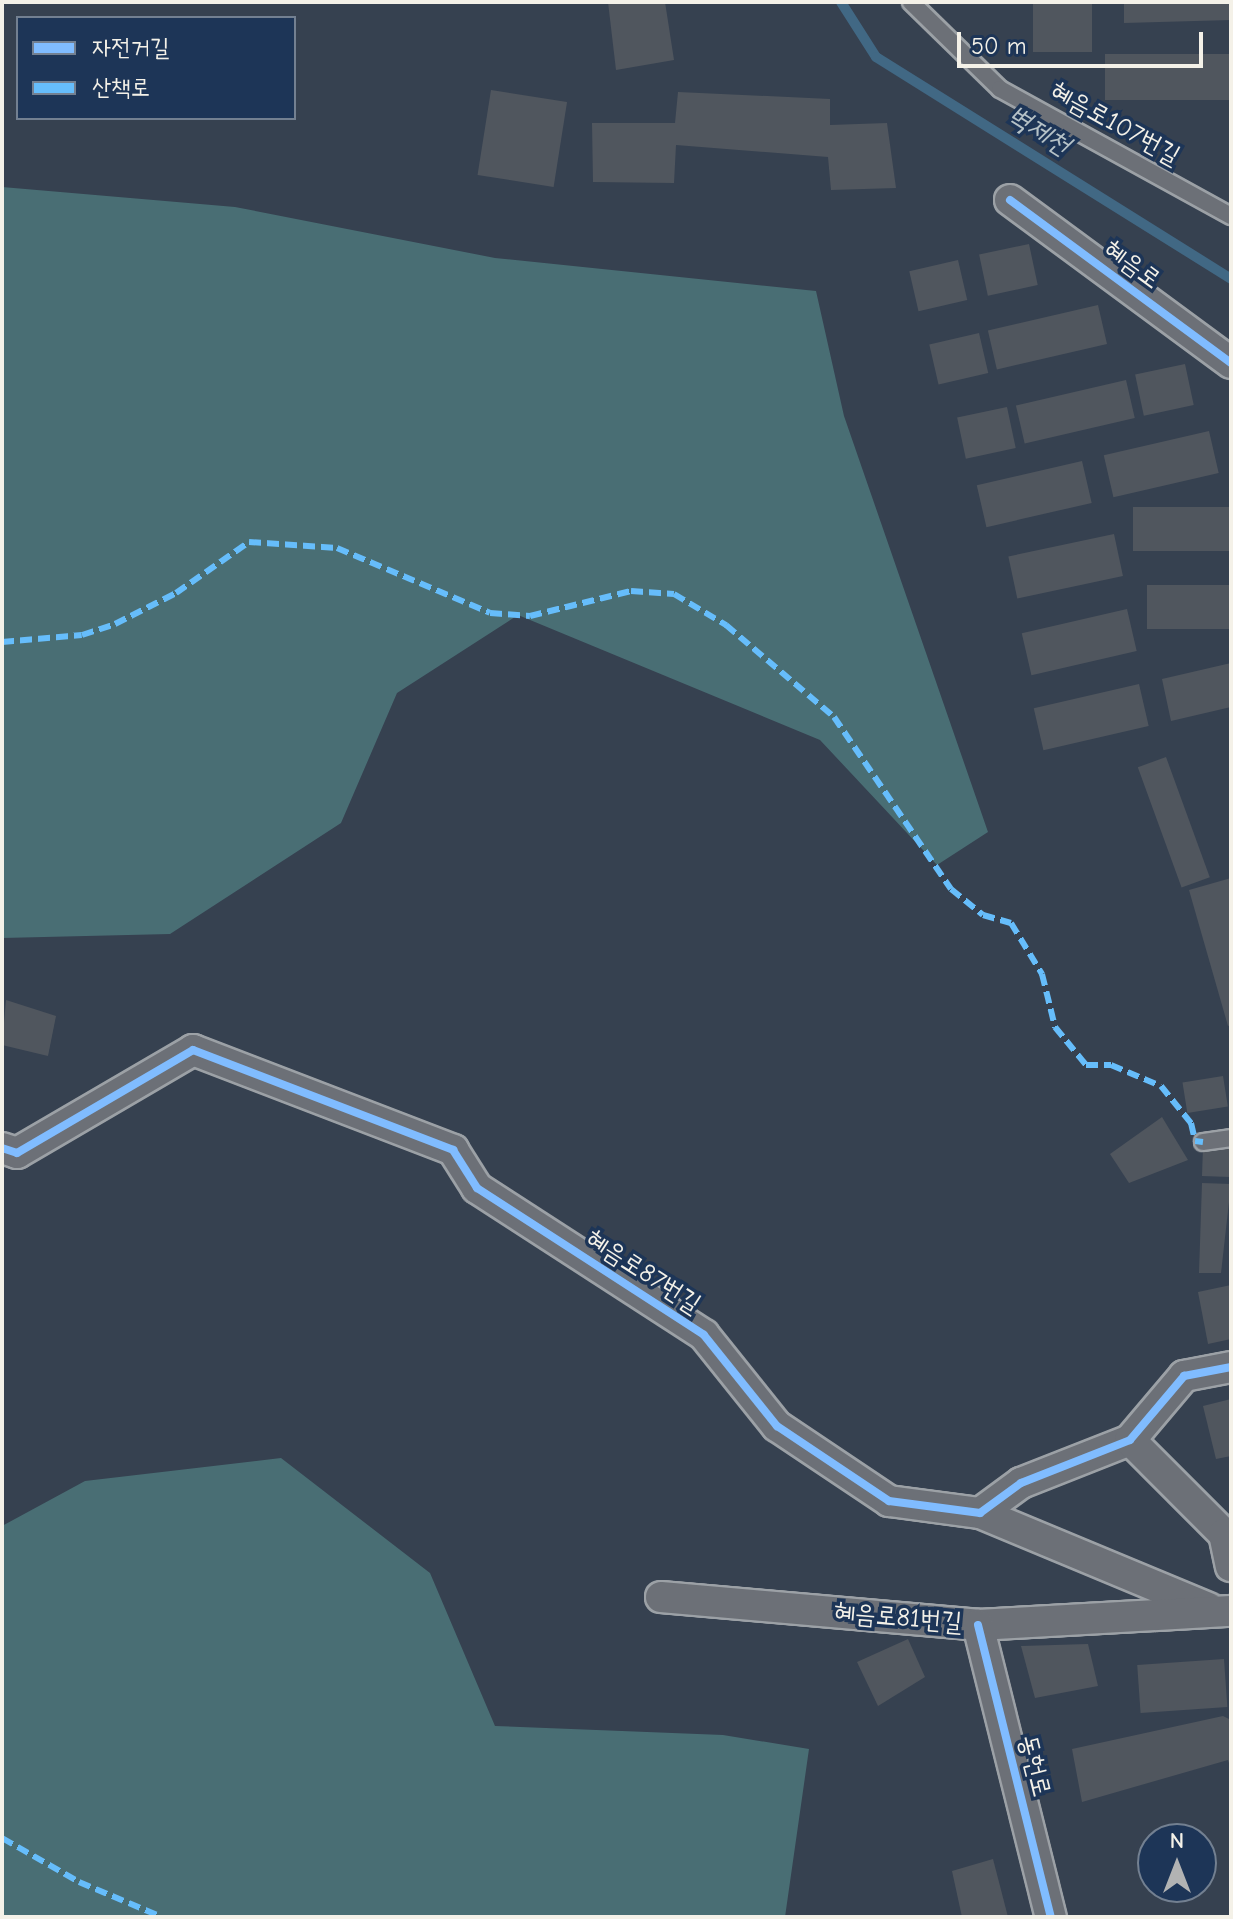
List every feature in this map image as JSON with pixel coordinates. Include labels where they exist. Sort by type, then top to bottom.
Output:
[{"type":"street","name":"혜음로","points":[[1010,200],[1231,363]]},
{"type":"street","name":"혜음로87번길","points":[[2,1148],[17,1153],[193,1050],[453,1150],[477,1188],[704,1335],[777,1426],[889,1501],[980,1513]]},
{"type":"street","points":[[980,1513],[1021,1483],[1130,1440],[1184,1376],[1231,1367]]},
{"type":"street","points":[[1130,1440],[1224,1534],[1231,1566]]},
{"type":"street","points":[[980,1513],[1224,1611]]},
{"type":"street","name":"혜음로81번길","points":[[661,1597],[978,1625],[1224,1611]]},
{"type":"street","name":"동헌로","points":[[978,1625],[1051,1917]]},
{"type":"lane","name":"혜음로107번길","points":[[911,2],[1000,89],[1231,216]]},
{"type":"lane","points":[[1203,1142],[1231,1138]]},
{"type":"green space","points":[[2,187],[235,207],[495,258],[816,291],[844,416],[988,832],[937,865],[820,740],[518,615],[397,693],[341,823],[170,934],[2,938]]},
{"type":"green space","points":[[281,1458],[430,1573],[495,1726],[723,1735],[809,1749],[785,1917],[2,1917],[2,1526],[85,1481]]},
{"type":"building","points":[[608,2],[665,2],[674,60],[616,70]]},
{"type":"building","points":[[1033,2],[1092,2],[1092,52],[1033,52]]},
{"type":"building","points":[[1124,2],[1231,2],[1231,20],[1124,23]]},
{"type":"building","points":[[1105,54],[1231,54],[1231,100],[1105,100]]},
{"type":"building","points":[[491,90],[567,102],[554,187],[478,175]]},
{"type":"building","points":[[678,92],[830,99],[830,125],[887,123],[896,188],[831,190],[828,157],[676,145],[674,183],[593,182],[592,123],[675,123]]},
{"type":"building","points":[[1029,244],[1038,285],[988,296],[979,255]]},
{"type":"building","points":[[958,260],[967,300],[919,311],[909,271]]},
{"type":"building","points":[[1098,305],[1107,344],[997,369],[988,330]]},
{"type":"building","points":[[979,333],[988,373],[939,384],[929,344]]},
{"type":"building","points":[[1185,364],[1194,405],[1144,416],[1135,375]]},
{"type":"building","points":[[1126,380],[1135,418],[1025,443],[1016,405]]},
{"type":"building","points":[[1007,407],[1016,448],[966,459],[957,418]]},
{"type":"building","points":[[1209,431],[1219,473],[1113,497],[1104,455]]},
{"type":"building","points":[[1082,461],[1092,503],[986,527],[977,485]]},
{"type":"building","points":[[1133,507],[1231,507],[1231,551],[1133,551]]},
{"type":"building","points":[[1114,534],[1123,576],[1017,599],[1008,556]]},
{"type":"building","points":[[1147,585],[1231,585],[1231,629],[1147,629]]},
{"type":"building","points":[[1127,609],[1137,651],[1031,675],[1022,633]]},
{"type":"building","points":[[1231,663],[1231,707],[1171,721],[1162,679]]},
{"type":"building","points":[[1139,684],[1149,726],[1043,750],[1034,708]]},
{"type":"building","points":[[1166,757],[1210,877],[1182,888],[1138,767]]},
{"type":"building","points":[[1231,878],[1231,1025],[1228,1026],[1189,890]]},
{"type":"building","points":[[6,1000],[56,1016],[48,1056],[2,1045]]},
{"type":"building","points":[[1223,1076],[1228,1107],[1187,1113],[1183,1082]]},
{"type":"building","points":[[1162,1117],[1188,1160],[1129,1183],[1110,1154]]},
{"type":"building","points":[[1203,1147],[1231,1148],[1230,1177],[1202,1176]]},
{"type":"building","points":[[1202,1183],[1231,1184],[1221,1273],[1199,1273]]},
{"type":"building","points":[[1231,1285],[1231,1339],[1208,1344],[1198,1292]]},
{"type":"building","points":[[1231,1399],[1231,1456],[1216,1459],[1203,1406]]},
{"type":"building","points":[[908,1639],[925,1677],[878,1706],[857,1662]]},
{"type":"building","points":[[1088,1644],[1098,1686],[1035,1698],[1021,1646]]},
{"type":"building","points":[[1224,1659],[1227,1707],[1141,1713],[1137,1665]]},
{"type":"building","points":[[1223,1716],[1231,1720],[1231,1769],[1228,1760],[1082,1802],[1072,1749]]},
{"type":"building","points":[[993,1859],[1008,1917],[962,1917],[952,1871]]},
{"type":"waterway","name":"벽제천","points":[[841,2],[876,57],[1231,279]]},
{"type":"marked path","points":[[2,642],[82,635],[115,624],[176,593],[249,542],[337,548],[490,613],[530,616],[631,591],[674,594],[726,625],[834,717],[951,889],[983,915],[1011,923],[1042,974],[1055,1027],[1086,1065],[1111,1065],[1161,1086],[1191,1123],[1195,1141],[1203,1142]]},
{"type":"marked path","points":[[2,1838],[79,1882],[162,1917]]},
{"type":"cycle path","points":[[1010,200],[1231,363]]},
{"type":"cycle path","points":[[2,1148],[17,1153],[193,1050],[453,1150],[477,1188],[704,1335],[777,1426],[889,1501],[980,1513],[1021,1483],[1130,1440],[1184,1376],[1231,1367]]},
{"type":"cycle path","points":[[978,1625],[1051,1917]]}]
